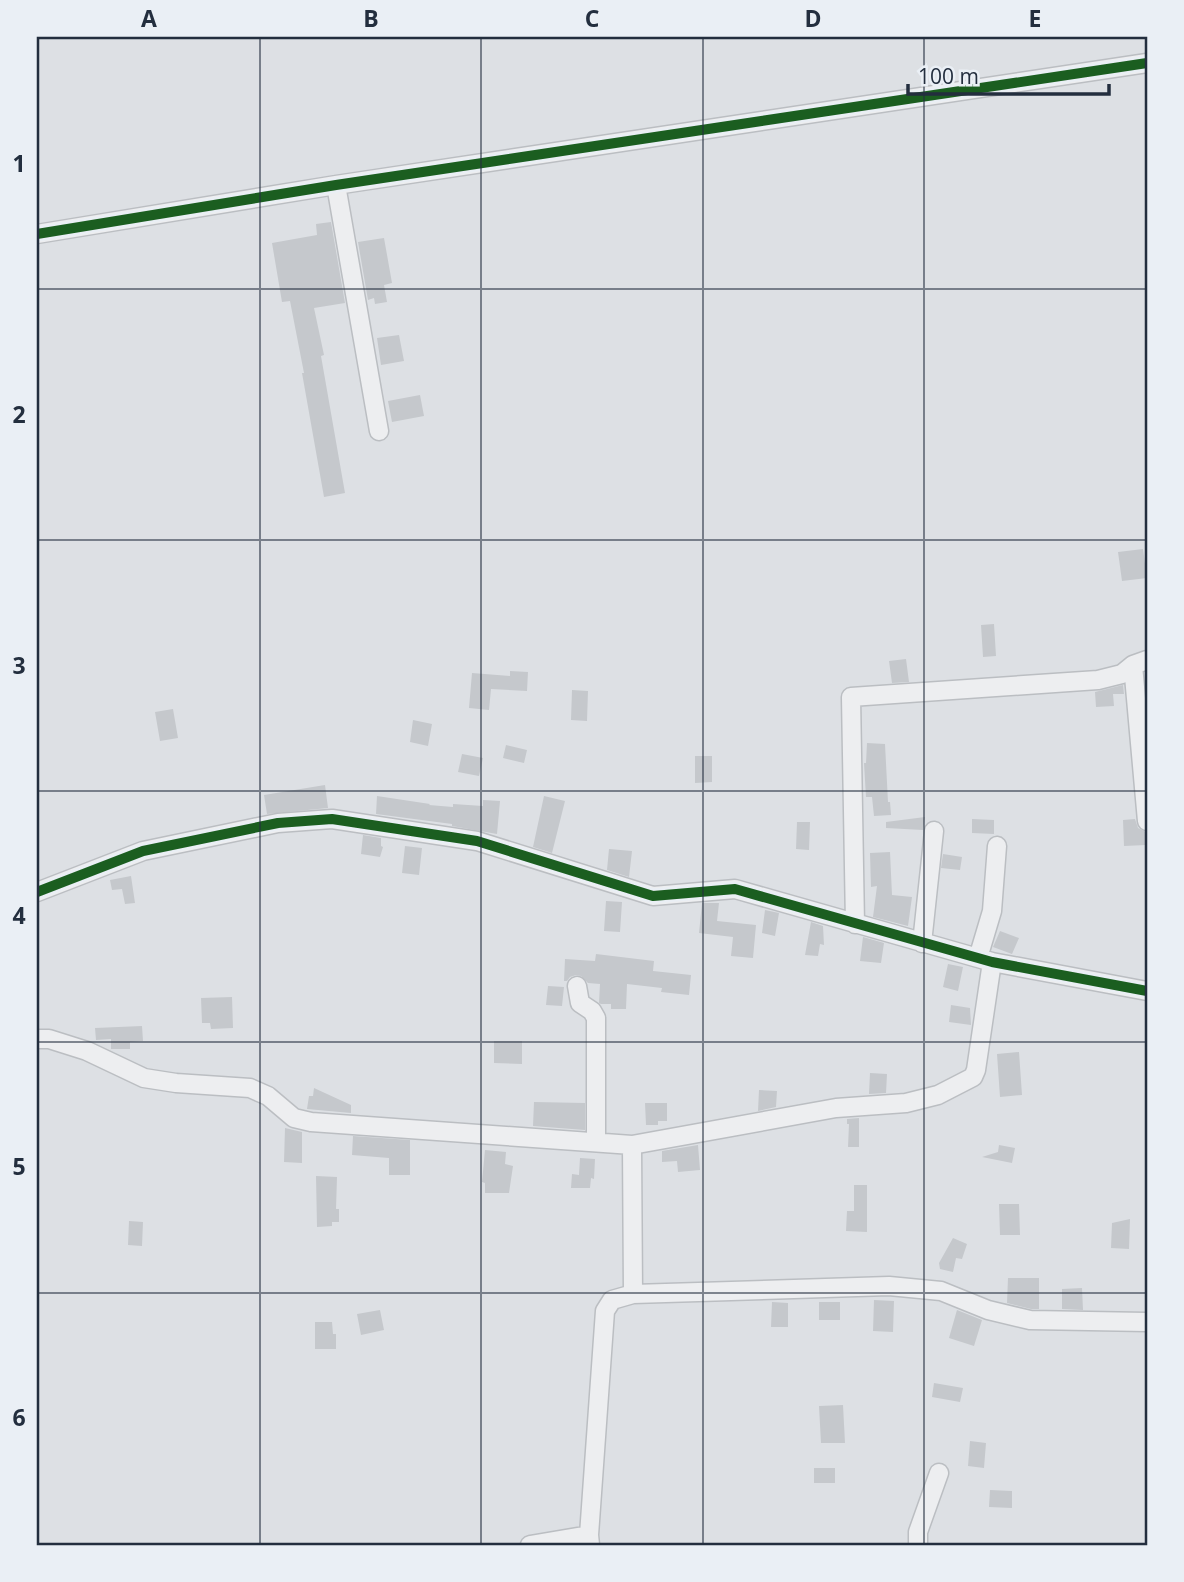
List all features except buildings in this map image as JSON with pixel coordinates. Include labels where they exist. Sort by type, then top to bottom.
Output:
[{"type":"street","points":[[37,233],[1147,62]]},
{"type":"street","points":[[336,185],[379,431]]},
{"type":"street","points":[[855,924],[851,697],[1098,681],[1122,674],[1140,663],[1147,821]]},
{"type":"street","points":[[37,892],[143,851],[278,823],[332,819],[477,841],[653,896],[735,889],[985,960],[1147,991]]},
{"type":"street","points":[[922,943],[934,831]]},
{"type":"street","points":[[37,1039],[49,1039],[87,1051],[144,1078],[250,1088],[268,1096],[294,1118],[312,1122],[632,1145],[836,1108],[906,1103],[938,1095],[973,1077],[976,1070],[997,846]]},
{"type":"street","points":[[577,986],[580,1003],[592,1011],[596,1018],[596,1142]]},
{"type":"street","points":[[632,1145],[633,1294]]},
{"type":"street","points":[[530,1545],[590,1540],[605,1311],[612,1300],[633,1294],[889,1286],[942,1291],[988,1310],[1030,1320],[1147,1322]]},
{"type":"street","points":[[918,1545],[918,1532],[939,1474]]},
{"type":"cycle path","points":[[37,234],[336,185],[1147,63]]},
{"type":"cycle path","points":[[37,892],[143,851],[278,823],[332,819],[477,841],[653,896],[735,889],[992,962],[1147,991]]}]
